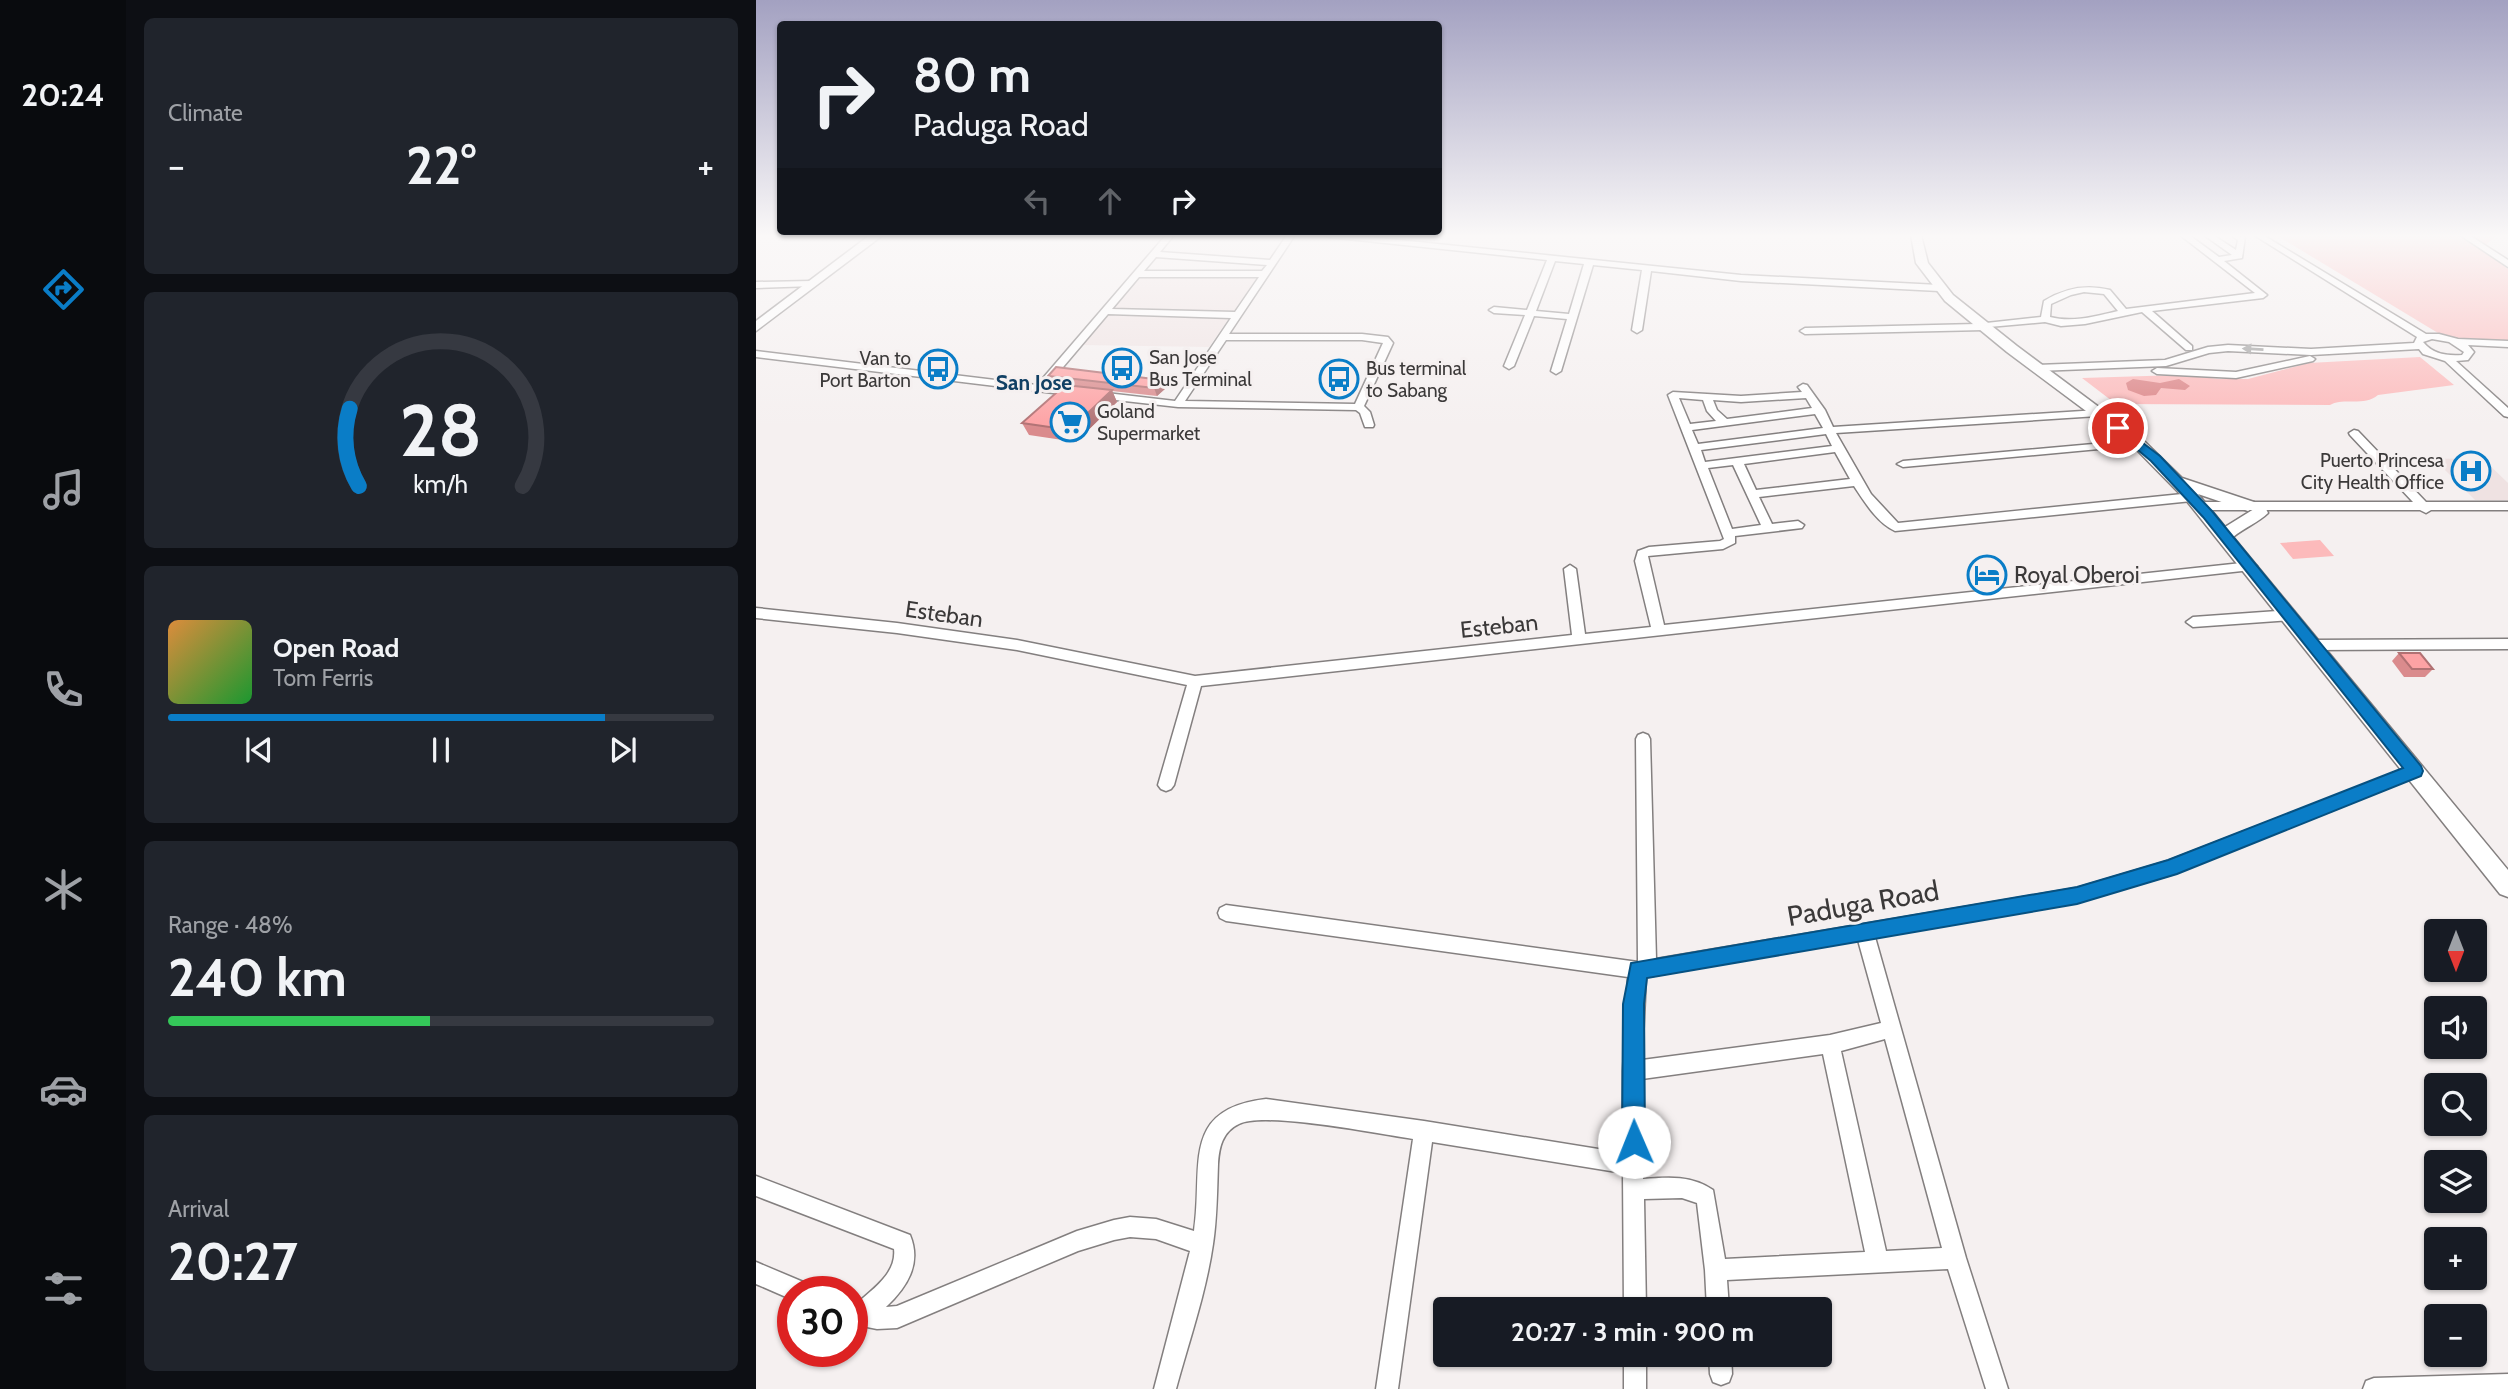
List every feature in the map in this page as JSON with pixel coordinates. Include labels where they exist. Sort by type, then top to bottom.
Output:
[{"type":"main road","points":[[756,327],[791,300]]},
{"type":"main road","points":[[1952,300],[1982,326],[2138,443],[2200,505],[2508,887]]},
{"type":"main road","points":[[2176,480],[2254,510],[2225,535]]},
{"type":"street","points":[[1040,388],[1114,300]]},
{"type":"street","points":[[1178,404],[1248,300]]},
{"type":"street","points":[[1509,366],[1536,300]]},
{"type":"street","points":[[1556,372],[1578,300]]},
{"type":"street","points":[[1637,330],[1642,300]]},
{"type":"street","points":[[2045,319],[2047,303],[2053,300]]},
{"type":"street","points":[[2114,300],[2124,312]]},
{"type":"street","points":[[1805,331],[1982,326],[2045,319],[2061,323],[2225,300]]},
{"type":"street","points":[[2358,300],[2454,359],[2508,403]]},
{"type":"street","points":[[2362,300],[2425,343]]},
{"type":"street","points":[[1494,310],[1573,317]]},
{"type":"street","points":[[2146,310],[2189,348]]},
{"type":"street","points":[[1104,311],[1238,315]]},
{"type":"street","points":[[1223,337],[1385,339],[1388,344],[1382,360],[1359,407]]},
{"type":"street","points":[[2457,342],[2469,352],[2508,350]]},
{"type":"street","points":[[2042,372],[2182,372],[2236,375],[2300,360],[2425,343]]},
{"type":"street","points":[[2042,372],[2174,361],[2208,350],[2228,348],[2291,352],[2425,343],[2508,344]]},
{"type":"street","points":[[2291,352],[2300,360]]},
{"type":"street","points":[[2454,359],[2465,358],[2469,352]]},
{"type":"street","points":[[756,354],[1178,404],[1359,407],[1366,412],[1368,425]]},
{"type":"street","points":[[2454,359],[2508,414]]},
{"type":"street","points":[[2174,361],[2175,367],[2182,372]]},
{"type":"street","points":[[1658,629],[1641,561],[1642,554],[1730,542],[1729,533],[1673,394],[1749,399],[1806,391],[1832,430],[1856,481],[1892,525],[1903,528],[2200,505],[2254,510],[2508,506]]},
{"type":"street","points":[[1707,397],[1712,411],[1725,422]]},
{"type":"street","points":[[1685,428],[1820,410]]},
{"type":"street","points":[[1694,448],[1832,430],[2098,413]]},
{"type":"street","points":[[2354,433],[2426,509],[2508,513]]},
{"type":"street","points":[[1903,464],[2138,443]]},
{"type":"street","points":[[1701,466],[1840,448]]},
{"type":"street","points":[[1737,461],[1768,528]]},
{"type":"street","points":[[1752,494],[1856,481]]},
{"type":"street","points":[[1729,533],[1798,525]]},
{"type":"street","name":"Esteban","points":[[756,613],[897,628],[1017,645],[1195,681],[2250,566]]},
{"type":"street","points":[[1570,569],[1579,638]]},
{"type":"street","points":[[2193,622],[2290,615]]},
{"type":"street","points":[[2314,645],[2508,644]]},
{"type":"street","points":[[1166,785],[1195,681]]},
{"type":"street","points":[[1635,1297],[1632,1071],[1634,1004],[1643,969],[1643,738]]},
{"type":"street","name":"Paduga Road","points":[[1226,913],[1643,969],[2077,895],[2170,868],[2415,771]]},
{"type":"street","points":[[1864,933],[1955,1258],[1997,1389]]},
{"type":"street","points":[[1632,1071],[1830,1044],[1891,1029]]},
{"type":"street","points":[[1830,1044],[1878,1262]]},
{"type":"street","points":[[1165,1389],[1203,1245],[1211,1143],[1222,1125],[1232,1116],[1245,1111],[1266,1110],[1424,1131],[1634,1165]]},
{"type":"street","points":[[1387,1389],[1424,1131]]},
{"type":"street","points":[[756,1186],[903,1242],[906,1259],[901,1272],[868,1303]]},
{"type":"street","points":[[1635,1189],[1690,1189],[1700,1191],[1706,1197],[1717,1270],[1718,1297]]},
{"type":"street","points":[[868,1315],[897,1317],[1077,1241],[1114,1230],[1130,1227],[1156,1229],[1203,1245]]},
{"type":"street","points":[[1717,1270],[1955,1258]]},
{"type":"street","points":[[756,1273],[777,1282]]},
{"type":"street","points":[[1635,1367],[1635,1389]]},
{"type":"street","points":[[2374,1389],[2508,1385]]},
{"type":"shaded area","points":[[1119,300],[1242,300],[1209,347],[1080,345]]},
{"type":"shaded area","points":[[2383,300],[2508,300],[2508,343],[2453,338],[2438,333]]},
{"type":"shaded area","points":[[2420,357],[2454,385],[2378,395],[2372,399],[2330,405],[2116,404],[2082,378],[2179,375],[2248,379],[2309,363]]},
{"type":"shaded area","points":[[2133,379],[2160,383],[2179,379],[2190,386],[2185,390],[2161,388],[2156,395],[2144,396],[2128,390],[2126,383]]},
{"type":"shaded area","name":"Puerto Princesa City Health Office","points":[[2482,458],[2508,483],[2508,500],[2475,500],[2434,459]]},
{"type":"shaded area","points":[[2320,540],[2334,556],[2293,559],[2280,543]]},
{"type":"building","points":[[1056,367],[1162,380],[1154,388],[1048,376]]},
{"type":"building","points":[[1065,385],[1112,390],[1070,430],[1022,423]]},
{"type":"building","points":[[2399,653],[2420,653],[2433,669],[2412,669]]},
{"type":"place","name":"San Jose Bus Terminal","points":[[1122,368]]},
{"type":"place","name":"Van to Port Barton","points":[[938,369]]},
{"type":"place","name":"Bus terminal to Sabang","points":[[1339,379]]},
{"type":"place","name":"Goland Supermarket","points":[[1070,422]]},
{"type":"place","name":"Puerto Princesa City Health Office","points":[[2471,471]]},
{"type":"place","name":"Royal Oberoi","points":[[1987,575]]},
{"type":"district","name":"San Jose","points":[[1034,382]]},
{"type":"route","points":[[1634,1142],[1632,1071],[1638,970],[1844,937],[2077,895],[2170,868],[2415,771],[2207,514],[2156,459],[2118,428]]}]
